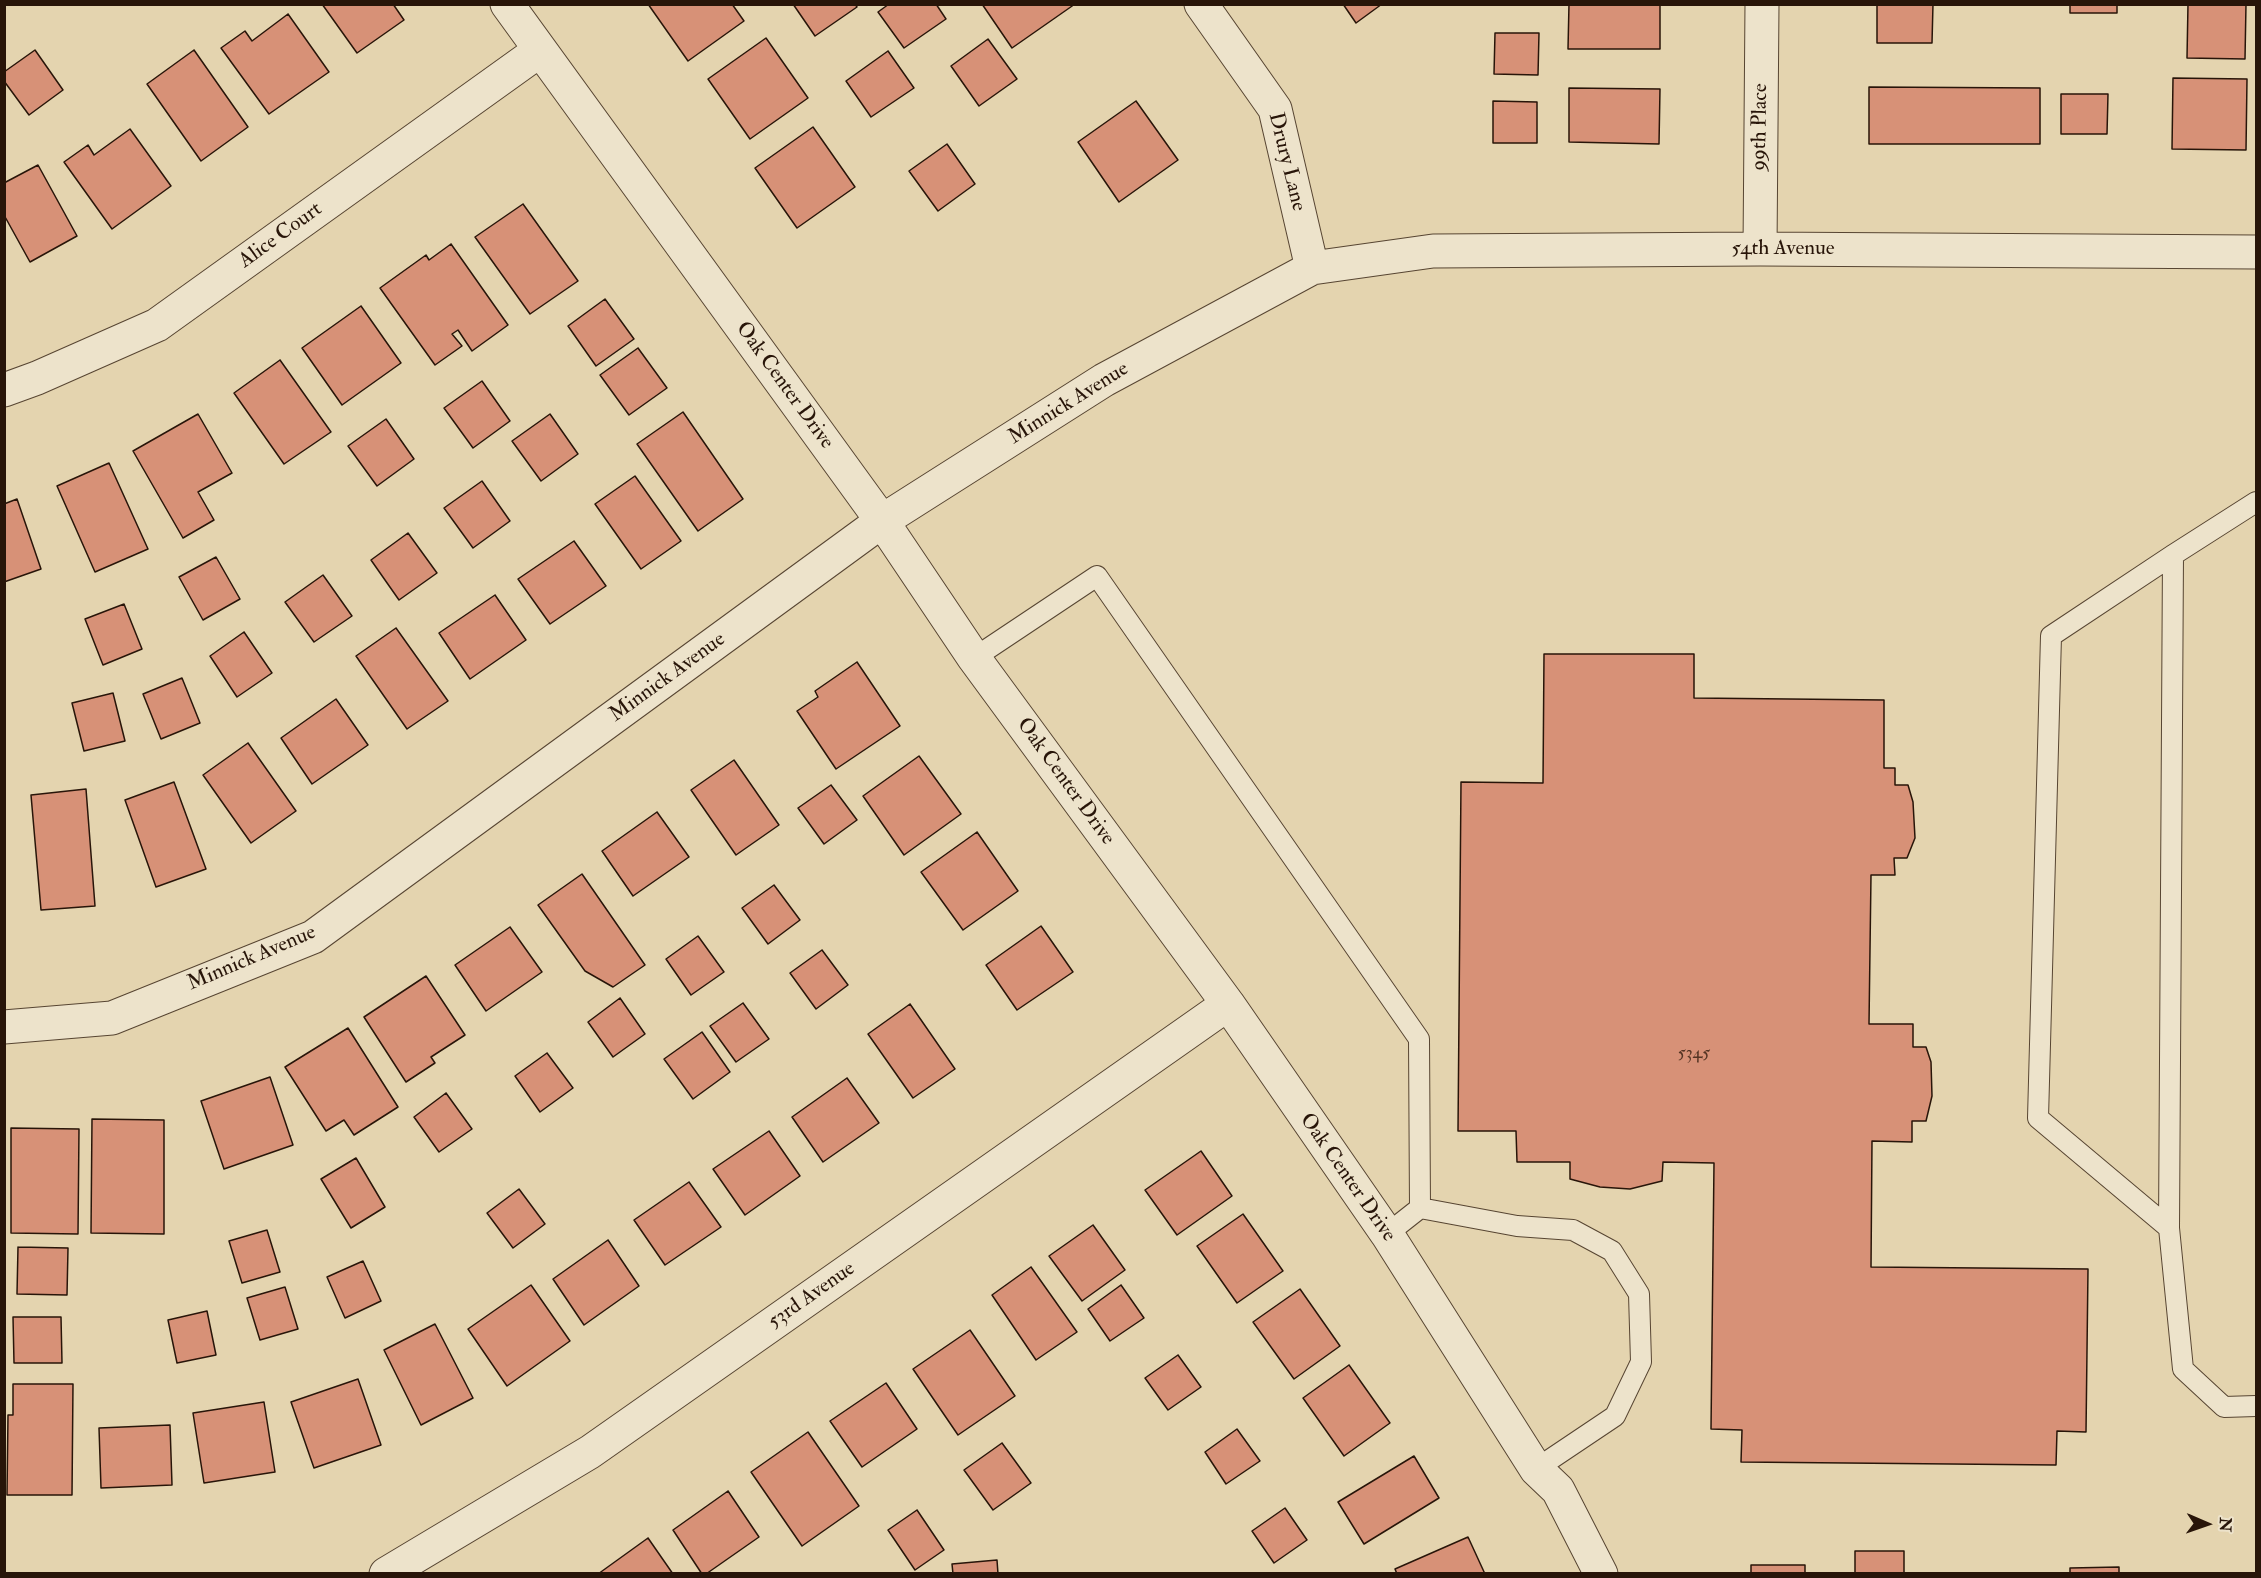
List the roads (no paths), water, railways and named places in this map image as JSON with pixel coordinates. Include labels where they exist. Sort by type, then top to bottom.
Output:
[{"type":"street","name":"Oak Center Drive","points":[[507,4],[882,521],[974,658],[1228,1004],[1387,1234],[1536,1469],[1558,1490],[1601,1574]]},
{"type":"street","name":"Drury Lane","points":[[1201,4],[1275,109],[1312,268]]},
{"type":"street","name":"99th Place","points":[[1760,249],[1762,4]]},
{"type":"street","name":"Alice Court","points":[[4,390],[158,325],[539,51]]},
{"type":"street","name":"54th Avenue","points":[[1312,268],[1433,251],[1760,249],[2256,252]]},
{"type":"street","name":"Minnick Avenue","points":[[4,1027],[112,1018],[313,937],[882,521],[1104,380],[1312,268]]},
{"type":"street","name":"53rd Avenue","points":[[387,1574],[590,1452],[1228,1004]]},
{"type":"lane","points":[[2169,1228],[2038,1118],[2051,636],[2256,502]]},
{"type":"lane","points":[[2173,555],[2169,1228],[2183,1369],[2224,1407],[2256,1406]]},
{"type":"lane","points":[[974,658],[1097,576],[1419,1039],[1420,1208]]},
{"type":"lane","points":[[1387,1234],[1420,1208],[1517,1226],[1573,1230],[1612,1251],[1640,1294],[1641,1362],[1615,1416],[1536,1469]]}]
